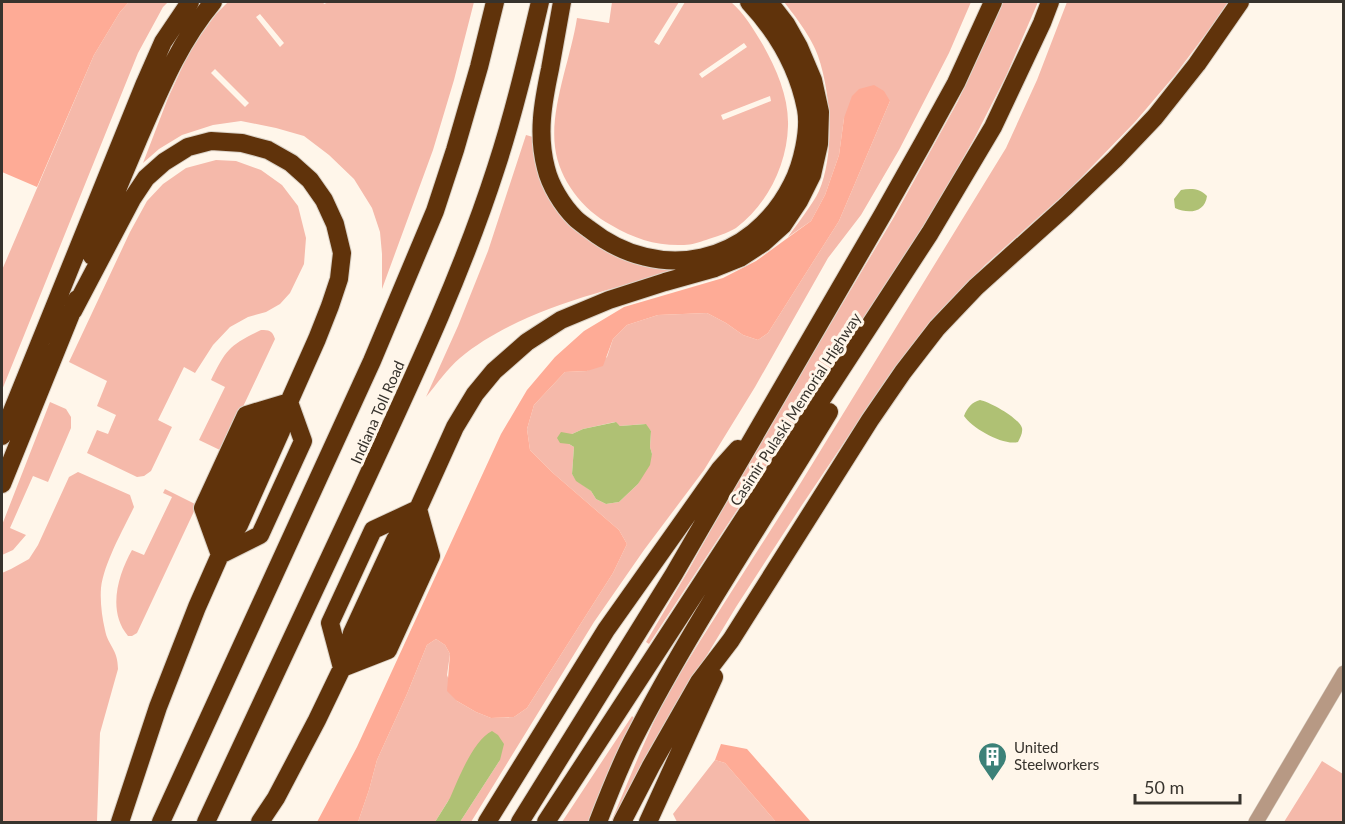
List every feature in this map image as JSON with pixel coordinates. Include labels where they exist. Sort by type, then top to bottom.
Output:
[{"type":"highway","points":[[2,435],[145,83],[163,42],[190,2]]},
{"type":"highway","points":[[2,484],[73,311],[103,221],[159,92],[176,54],[213,2]]},
{"type":"highway","name":"Indiana Toll Road","points":[[161,822],[372,361],[435,212],[479,67],[495,2]]},
{"type":"highway","name":"Indiana Toll Road","points":[[206,822],[395,416],[452,287],[496,167],[522,80],[540,2]]},
{"type":"highway","points":[[562,2],[543,105],[541,139],[546,169],[557,195],[575,218],[600,237],[626,252],[657,260],[683,261],[710,256],[732,247],[749,236],[771,218],[799,170],[805,141],[806,111],[801,91],[786,51],[766,20],[749,2]]},
{"type":"highway","points":[[260,822],[276,798],[342,668],[364,638],[407,544],[418,508],[455,427],[475,394],[494,371],[527,342],[561,321],[609,300],[715,268],[740,258],[763,243],[783,225],[799,201],[812,175],[819,144],[820,112],[813,80],[799,46],[769,2]]},
{"type":"highway","name":"Casimir Pulaski Memorial Highway","points":[[520,822],[668,584],[760,426],[956,83],[993,2]]},
{"type":"highway","name":"Casimir Pulaski Memorial Highway","points":[[546,822],[930,233],[993,128],[1050,2]]},
{"type":"highway","points":[[622,822],[699,682],[731,640],[870,420],[916,354],[976,286],[1066,206],[1155,117],[1197,64],[1240,2]]},
{"type":"highway","points":[[73,311],[132,199],[146,178],[164,162],[188,147],[211,141],[242,143],[268,150],[291,163],[310,180],[324,200],[335,224],[342,253],[339,279],[330,306],[289,402],[277,441],[239,525],[220,555],[197,607],[158,707],[120,822]]},
{"type":"highway","points":[[598,822],[631,745],[658,692],[829,412],[862,339]]},
{"type":"highway","points":[[220,555],[215,514],[258,420],[289,402]]},
{"type":"highway","points":[[487,822],[606,630],[720,469],[760,426]]},
{"type":"highway","points":[[342,668],[341,628],[384,535],[418,508]]},
{"type":"highway","points":[[342,668],[388,650],[431,556],[418,508]]},
{"type":"highway","points":[[648,822],[731,640]]},
{"type":"street","points":[[1256,822],[1344,673]]},
{"type":"shaded area","points":[[2,2],[129,2],[120,12],[94,55],[37,187],[2,172]]},
{"type":"shaded area","points":[[129,2],[168,2],[138,53],[2,390],[2,270],[94,55],[120,12]]},
{"type":"shaded area","points":[[228,2],[323,2],[324,4],[329,2],[474,2],[433,150],[382,289],[380,232],[372,208],[354,179],[329,155],[304,136],[241,121],[213,125],[182,135],[159,149],[143,163],[168,98],[191,48],[216,14]],"holes":[[[260,14],[284,43],[280,47],[256,17]],[[215,69],[249,103],[245,107],[211,73]]]},
{"type":"shaded area","points":[[612,2],[679,2],[654,42],[659,45],[685,2],[731,2],[744,16],[763,45],[773,64],[784,95],[788,116],[787,141],[779,169],[766,196],[747,219],[736,228],[690,244],[674,245],[646,241],[601,219],[582,202],[567,182],[557,159],[554,132],[558,99],[577,18],[609,23]],"holes":[[[744,43],[747,47],[702,78],[699,74]],[[770,96],[771,101],[723,120],[721,115]]]},
{"type":"shaded area","points":[[784,2],[971,2],[949,53],[899,150],[861,215],[828,258],[755,387],[704,470],[594,622],[471,822],[460,822],[500,760],[448,801],[435,822],[358,822],[377,760],[427,645],[436,639],[445,645],[450,654],[447,675],[457,701],[491,718],[514,717],[527,708],[613,573],[627,544],[619,530],[530,450],[527,429],[534,405],[565,372],[587,371],[607,357],[613,339],[627,325],[658,315],[707,313],[743,335],[758,340],[768,333],[839,221],[890,101],[844,118],[839,155],[825,195],[811,221],[788,237],[819,191],[827,160],[829,124],[826,88],[818,56],[808,35]],"holes":[[[615,422],[620,426],[645,424],[651,431],[652,454],[638,484],[619,502],[606,504],[596,499],[591,491],[576,480],[572,474],[574,447],[569,444],[572,434],[583,429]]]},
{"type":"shaded area","points":[[1003,2],[1038,2],[1006,76],[975,137],[933,212],[649,644],[646,642],[757,447],[894,217],[958,101]]},
{"type":"shaded area","points":[[1067,2],[1228,2],[1175,75],[1135,122],[1069,190],[985,265],[921,335],[888,377],[736,607],[695,675],[614,822],[611,822],[663,701],[800,484],[1006,148],[1037,80]]},
{"type":"shaded area","points":[[874,85],[884,91],[890,101],[839,221],[768,333],[758,340],[743,335],[707,313],[658,315],[627,325],[613,339],[603,366],[587,371],[565,372],[534,405],[527,429],[530,450],[619,530],[627,544],[613,573],[527,708],[514,717],[491,718],[457,701],[447,691],[450,654],[445,645],[436,639],[427,645],[377,760],[358,822],[317,822],[357,747],[501,434],[527,390],[555,357],[584,331],[624,307],[723,278],[756,261],[811,221],[825,195],[839,155],[844,118],[852,96],[859,89]]},
{"type":"shaded area","points":[[526,135],[533,137],[535,162],[544,189],[561,215],[575,230],[598,244],[680,266],[682,270],[565,303],[509,327],[483,341],[460,358],[426,397],[488,251]]},
{"type":"shaded area","points":[[216,160],[236,161],[261,170],[282,185],[298,206],[306,238],[304,264],[290,293],[280,304],[230,327],[213,345],[195,373],[184,367],[158,420],[172,427],[151,471],[144,476],[137,477],[87,453],[97,430],[108,434],[116,415],[97,406],[107,381],[69,362],[147,201],[163,184],[186,168]]},
{"type":"shaded area","points":[[1181,190],[1201,191],[1207,196],[1206,202],[1195,211],[1175,208],[1174,199]]},
{"type":"shaded area","points":[[261,330],[270,331],[275,339],[222,451],[199,440],[225,387],[211,380],[230,349]]},
{"type":"shaded area","points":[[980,400],[1004,411],[1020,424],[1022,432],[1018,442],[1012,443],[996,439],[968,421],[964,416],[967,410]]},
{"type":"shaded area","points":[[50,402],[66,409],[71,417],[71,428],[48,482],[33,476],[10,528],[26,535],[13,550],[2,555],[2,525]]},
{"type":"shaded area","points":[[616,422],[620,426],[646,424],[651,431],[652,454],[650,465],[638,484],[619,502],[606,504],[596,499],[591,491],[576,481],[572,474],[574,447],[560,443],[557,438],[561,432],[572,434],[583,429]]},
{"type":"shaded area","points":[[78,472],[130,495],[134,507],[110,557],[101,588],[106,635],[116,657],[118,669],[100,733],[97,822],[2,822],[2,573],[29,559],[38,545],[69,477]]},
{"type":"shaded area","points":[[165,489],[197,505],[137,633],[128,636],[118,616],[116,604],[119,582],[132,550],[144,555],[172,497],[163,493]]},
{"type":"shaded area","points":[[632,716],[634,718],[590,822],[562,822]]},
{"type":"shaded area","points":[[492,731],[504,744],[500,760],[460,822],[435,822],[450,798],[472,751]]},
{"type":"shaded area","points":[[721,744],[747,749],[811,822],[776,822],[725,763],[715,760]]},
{"type":"shaded area","points":[[715,760],[725,763],[776,822],[677,822],[673,814]]},
{"type":"shaded area","points":[[1322,761],[1343,774],[1343,822],[1284,822]]},
{"type":"place","name":"United Steelworkers","points":[[993,782]]}]
